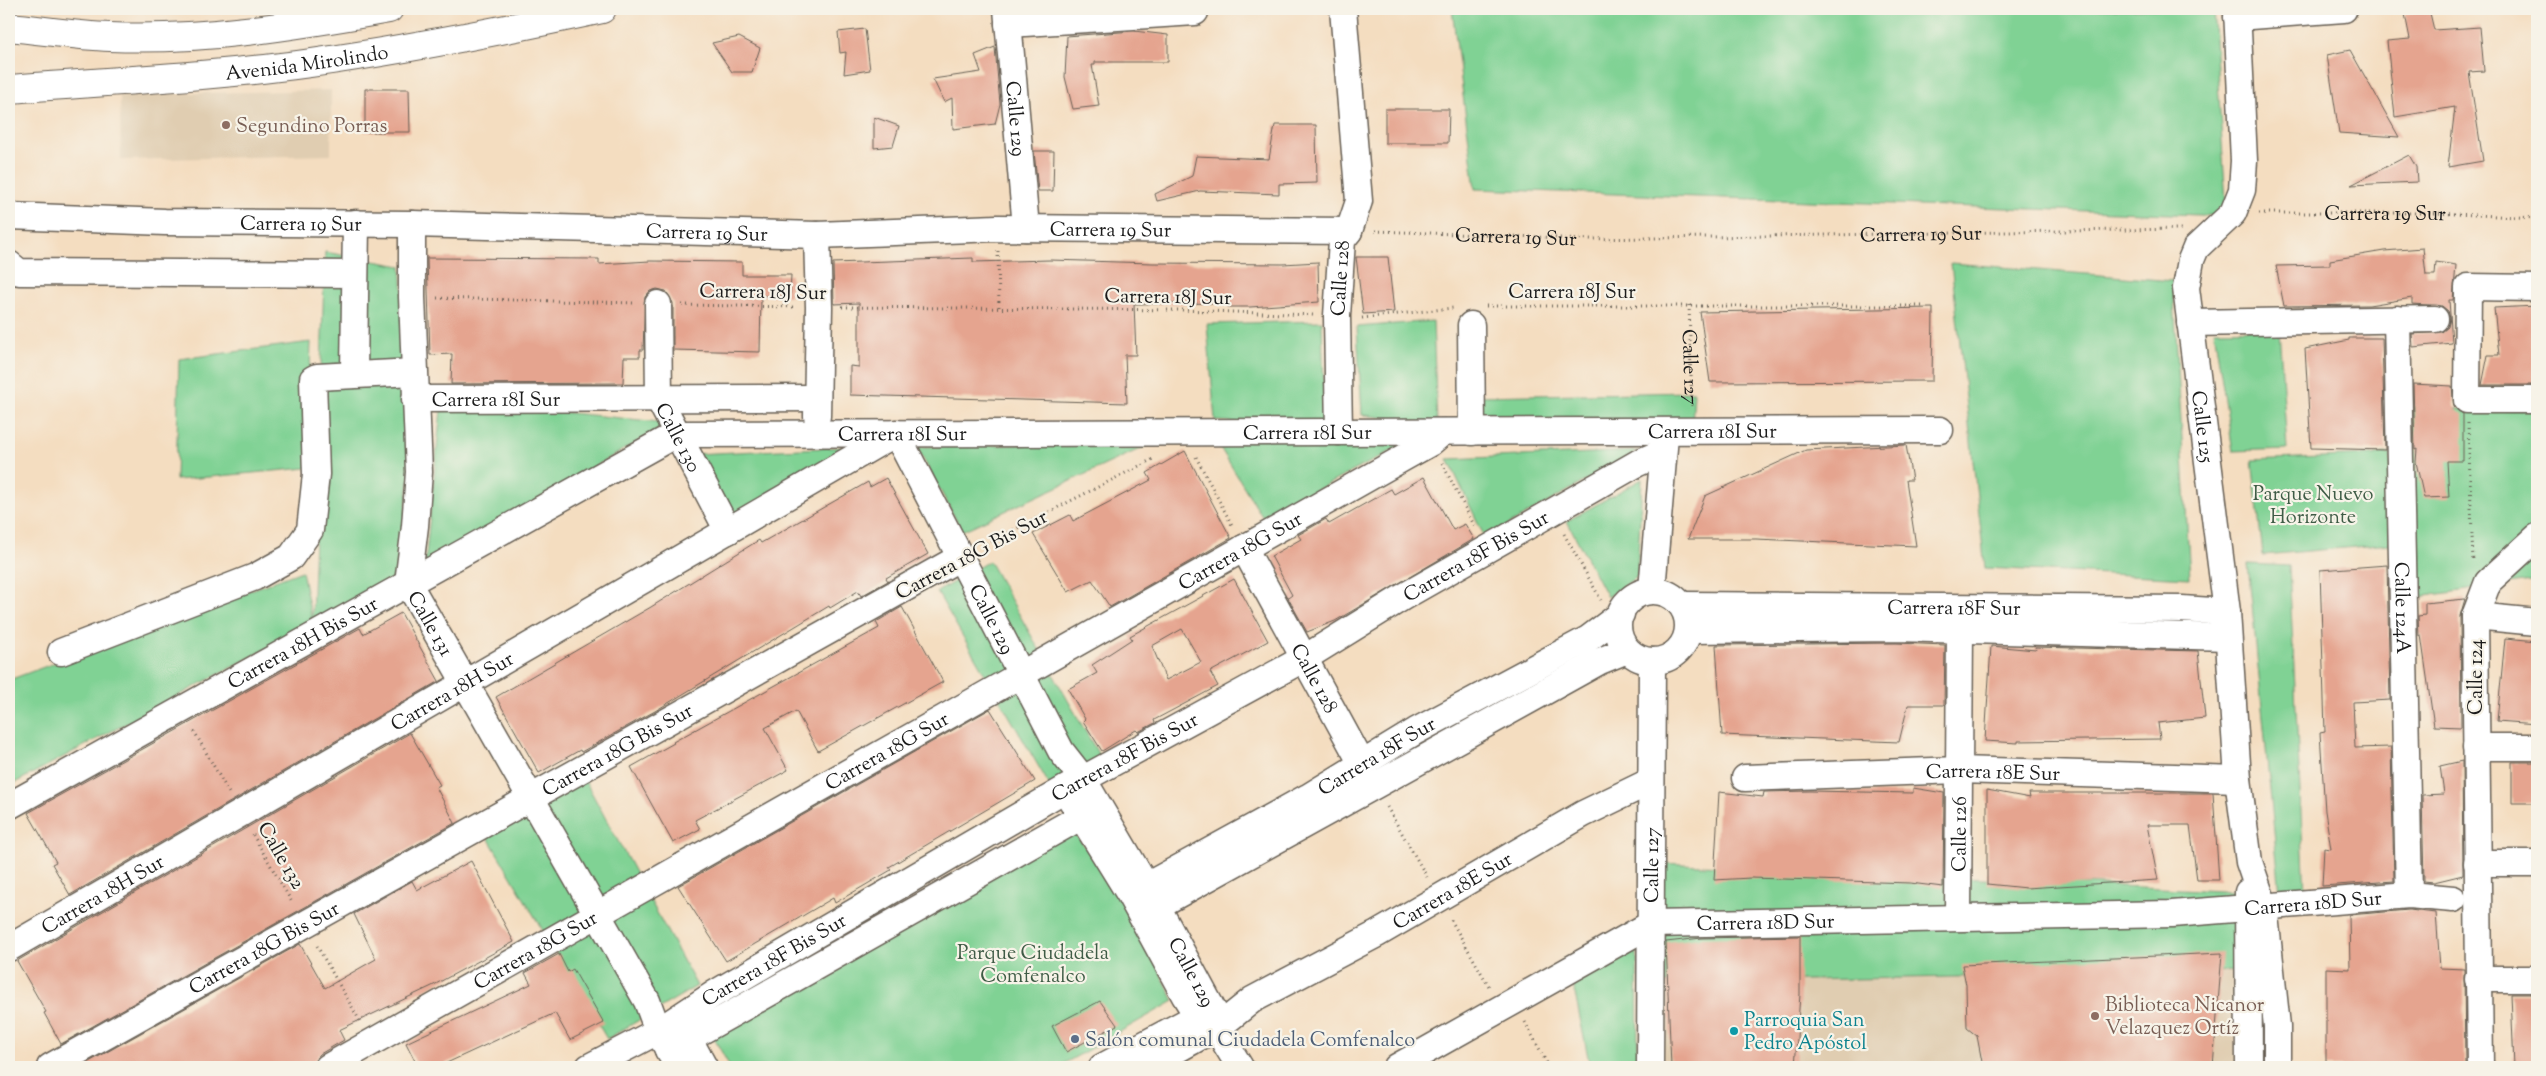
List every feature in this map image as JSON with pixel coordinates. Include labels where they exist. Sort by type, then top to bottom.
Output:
[{"type":"main road","name":"Avenida Mirolindo","points":[[9,26],[110,37],[181,36],[271,28],[389,9]]},
{"type":"main road","name":"Avenida Mirolindo","points":[[9,89],[205,75],[310,63],[501,30],[602,9]]},
{"type":"street","name":"Calle 128","points":[[1339,432],[1337,316],[1342,240],[1349,231],[1359,201],[1343,9]]},
{"type":"street","points":[[2237,13],[2344,9]]},
{"type":"street","points":[[1007,16],[1195,12]]},
{"type":"street","name":"Calle 125","points":[[2237,13],[2244,161],[2242,190],[2224,221],[2196,248],[2191,260],[2186,288],[2227,612],[2238,779],[2256,908],[2277,1026],[2277,1067]]},
{"type":"street","name":"Calle 129","points":[[1007,16],[1026,228]]},
{"type":"street","name":"Carrera 19 Sur","points":[[9,216],[165,222],[412,224],[817,235],[997,228],[1349,231]]},
{"type":"street","points":[[354,374],[356,223]]},
{"type":"street","name":"Calle 131","points":[[412,224],[414,372],[419,472],[408,583],[647,1001],[674,1041]]},
{"type":"street","points":[[816,434],[819,307],[817,235]]},
{"type":"street","points":[[9,264],[19,272],[354,274]]},
{"type":"street","points":[[2537,288],[2468,287],[2467,400],[2537,400]]},
{"type":"street","name":"Calle 130","points":[[658,304],[659,399],[728,531]]},
{"type":"street","points":[[1470,313],[1472,432]]},
{"type":"street","name":"Calle 124A","points":[[2397,319],[2409,896]]},
{"type":"street","points":[[2190,323],[2435,319]]},
{"type":"street","points":[[61,652],[255,577],[291,557],[310,530],[316,474],[312,383],[317,377],[414,372]]},
{"type":"street","name":"Carrera 18I Sur","points":[[415,399],[817,398]]},
{"type":"street","name":"Carrera 18I Sur","points":[[676,434],[1339,432],[1437,437],[1472,432],[1664,442],[1693,431],[1940,430]]},
{"type":"street","name":"Calle 129","points":[[896,433],[1061,751],[1074,784],[1089,812],[1144,901],[1212,1025],[1240,1067]]},
{"type":"street","name":"Carrera 18H Sur","points":[[9,948],[896,433]]},
{"type":"street","name":"Carrera 18H Bis Sur","points":[[9,806],[676,434]]},
{"type":"street","name":"Carrera 18G Sur","points":[[328,1067],[1437,437]]},
{"type":"street","points":[[1652,590],[1664,442]]},
{"type":"street","name":"Carrera 18F Bis Sur","points":[[674,1041],[722,989],[1074,784],[1303,659],[1487,549],[1638,462],[1664,442]]},
{"type":"street","points":[[2537,536],[2488,582],[2475,616],[2537,622]]},
{"type":"street","name":"Calle 128","points":[[1244,548],[1362,764]]},
{"type":"street","name":"Carrera 18G Bis Sur","points":[[50,1067],[960,558]]},
{"type":"street","points":[[1652,590],[1672,596],[1682,604],[1689,630],[1686,640],[1672,656],[1652,661],[1642,659],[1627,650],[1619,633],[1617,617],[1632,599],[1652,590]]},
{"type":"street","name":"Carrera 18F Sur","points":[[1682,604],[2182,609],[2227,612]]},
{"type":"street","name":"Calle 124","points":[[2475,616],[2480,1067]]},
{"type":"street","name":"Carrera 18F Sur","points":[[1144,901],[1416,731],[1588,639],[1617,617]]},
{"type":"street","name":"Carrera 18F Sur","points":[[1689,630],[1960,630],[2228,637]]},
{"type":"street","name":"Calle 126","points":[[1958,916],[1960,630]]},
{"type":"street","name":"Carrera 18F Sur","points":[[1144,901],[1374,784],[1600,661],[1627,650]]},
{"type":"street","name":"Calle 127","points":[[1650,1067],[1652,661]]},
{"type":"street","points":[[2476,747],[2537,747]]},
{"type":"street","name":"Carrera 18E Sur","points":[[1745,778],[1959,770],[2238,779]]},
{"type":"street","name":"Carrera 18E Sur","points":[[1146,1067],[1252,1000],[1377,934],[1583,814],[1651,781]]},
{"type":"street","name":"Carrera 18F Bis Sur","points":[[589,1067],[674,1041],[1089,812]]},
{"type":"street","points":[[2477,864],[2537,864]]},
{"type":"street","name":"Carrera 18D Sur","points":[[1397,1067],[1651,924],[2172,914],[2409,896],[2453,899]]},
{"type":"street","name":"Calle 125","points":[[2249,1067],[2256,908]]},
{"type":"street","name":"Carrera 18D Sur","points":[[1714,920],[2172,914]]},
{"type":"street","points":[[2478,979],[2537,979]]},
{"type":"street","name":"Carrera 18E Sur","points":[[1102,1067],[1156,1037],[1212,1025]]},
{"type":"street","points":[[674,1041],[704,1067]]},
{"type":"path","name":"Carrera 19 Sur","points":[[1349,231],[1590,239],[2436,213],[2537,218]]},
{"type":"path","points":[[997,228],[999,308]]},
{"type":"path","name":"Carrera 18J Sur","points":[[412,297],[819,307],[1180,310],[1337,316],[1690,305],[1923,306]]},
{"type":"path","name":"Calle 127","points":[[1690,305],[1693,431]]},
{"type":"path","points":[[2467,400],[2473,567]]},
{"type":"path","points":[[1183,432],[1244,548]]},
{"type":"path","points":[[1437,437],[1487,549]]},
{"type":"path","name":"Carrera 18G Bis Sur","points":[[960,558],[1161,454]]},
{"type":"path","points":[[1552,512],[1617,617]]},
{"type":"path","name":"Calle 132","points":[[181,709],[372,1043]]},
{"type":"path","points":[[1514,1002],[1550,1067]]},
{"type":"shaded area","name":"Segundino Porras","points":[[331,90],[331,155],[121,160],[120,95]]},
{"type":"shaded area","points":[[2231,932],[2236,1067],[1664,1067],[1661,950]]},
{"type":"green space","points":[[1452,9],[2213,9],[2227,216],[1475,189]]},
{"type":"green space","points":[[325,252],[401,266],[414,442],[397,579],[9,786],[9,680],[302,571],[312,620]]},
{"type":"green space","points":[[1951,263],[2173,281],[2190,578],[1985,568]]},
{"type":"green space","points":[[1322,321],[1325,428],[1215,421],[1207,324]]},
{"type":"green space","points":[[1433,321],[1437,424],[1362,415],[1357,327]]},
{"type":"green space","points":[[2279,329],[2287,449],[2233,451],[2214,330]]},
{"type":"green space","points":[[311,342],[307,468],[176,480],[179,359]]},
{"type":"green space","points":[[1694,392],[1692,426],[1476,429],[1476,396]]},
{"type":"green space","points":[[442,400],[670,423],[425,564]]},
{"type":"green space","points":[[2412,408],[2537,410],[2537,580],[2412,598]]},
{"type":"green space","points":[[1213,436],[1407,443],[1263,518]]},
{"type":"green space","points":[[1155,442],[962,531],[917,447]]},
{"type":"green space","points":[[867,446],[732,526],[693,454]]},
{"type":"green space","points":[[1638,451],[1485,538],[1448,459]]},
{"type":"green space","name":"Parque Nuevo Horizonte","points":[[2391,454],[2390,544],[2263,555],[2252,460]]},
{"type":"green space","points":[[1642,479],[1637,577],[1607,597],[1567,521]]},
{"type":"green space","points":[[989,561],[1104,764],[1054,793],[937,592]]},
{"type":"green space","points":[[2248,564],[2289,566],[2305,893],[2280,893]]},
{"type":"green space","points":[[582,775],[697,986],[607,1039],[484,831]]},
{"type":"green space","name":"Parque Ciudadela Comfenalco","points":[[1070,826],[1130,910],[1174,1001],[1058,1067],[730,1067],[710,1031]]},
{"type":"green space","points":[[1661,863],[2240,892],[2247,971],[1658,983]]},
{"type":"green space","points":[[1637,943],[1638,1067],[1590,1067],[1572,979]]},
{"type":"building","points":[[2429,9],[2434,30],[2480,27],[2484,71],[2469,72],[2483,161],[2448,167],[2455,107],[2395,117],[2387,41],[2410,39],[2405,14]]},
{"type":"building","points":[[865,29],[870,70],[844,74],[846,52],[840,53],[838,32]]},
{"type":"building","points":[[1134,31],[1168,35],[1168,62],[1095,62],[1095,65],[1092,65],[1099,106],[1073,109],[1065,77],[1067,36]]},
{"type":"building","points":[[739,37],[760,48],[752,72],[732,72],[712,43]]},
{"type":"building","points":[[995,47],[1000,104],[995,124],[953,129],[952,98],[944,102],[933,79],[981,72],[975,55]]},
{"type":"building","points":[[2350,50],[2399,137],[2339,133],[2327,55]]},
{"type":"building","points":[[365,89],[409,89],[410,132],[365,132]]},
{"type":"building","points":[[1385,109],[1449,109],[1448,143],[1385,143]]},
{"type":"building","points":[[874,117],[899,126],[893,146],[874,148]]},
{"type":"building","points":[[1275,125],[1316,125],[1317,183],[1279,184],[1279,194],[1200,191],[1157,201],[1155,194],[1192,176],[1196,156],[1269,159]]},
{"type":"building","points":[[1034,151],[1054,151],[1053,191],[1038,191]]},
{"type":"building","points":[[2409,155],[2416,167],[2417,182],[2351,185]]},
{"type":"building","points":[[2423,248],[2426,275],[2435,275],[2436,262],[2456,265],[2453,300],[2449,300],[2452,343],[2413,347],[2412,334],[2442,332],[2448,327],[2450,318],[2448,311],[2442,306],[2412,304],[2412,298],[2369,305],[2284,306],[2276,266],[2330,265],[2330,260],[2384,251]]},
{"type":"building","points":[[1356,257],[1388,257],[1394,312],[1363,314]]},
{"type":"building","points":[[427,258],[599,259],[599,264],[650,261],[742,262],[742,275],[791,275],[790,296],[761,296],[760,352],[673,350],[673,303],[666,291],[657,289],[650,291],[645,297],[643,350],[640,350],[640,357],[624,357],[623,383],[451,384],[452,354],[430,355]]},
{"type":"building","points":[[973,258],[973,262],[1050,260],[1283,264],[1318,262],[1319,302],[1250,307],[1228,307],[1228,303],[1134,304],[1136,355],[1125,355],[1127,403],[850,395],[850,366],[859,367],[859,303],[834,304],[833,263]]},
{"type":"building","points":[[2537,306],[2537,385],[2482,385],[2488,355],[2499,355],[2494,308]]},
{"type":"building","points":[[1933,308],[1932,381],[1710,382],[1700,312]]},
{"type":"building","points":[[2349,338],[2382,338],[2385,450],[2311,448],[2305,349],[2349,340]]},
{"type":"building","points":[[2413,384],[2452,386],[2454,407],[2463,414],[2463,461],[2447,461],[2449,497],[2424,498],[2416,462]]},
{"type":"building","points":[[1906,445],[1912,480],[1906,480],[1916,546],[1756,539],[1688,539],[1705,496],[1806,450]]},
{"type":"building","points":[[1185,451],[1231,538],[1110,607],[1092,580],[1068,592],[1033,534],[1070,515],[1073,521],[1151,480],[1147,473]]},
{"type":"building","points":[[1424,477],[1453,530],[1465,524],[1474,539],[1335,621],[1307,632],[1288,598],[1292,595],[1271,556],[1301,539],[1298,535],[1326,519],[1329,524],[1391,489],[1394,494]]},
{"type":"building","points":[[886,478],[928,554],[886,578],[888,581],[861,596],[858,591],[830,608],[829,606],[655,711],[539,773],[496,697],[651,607],[759,540],[761,543],[868,482],[870,487]]},
{"type":"building","points":[[2387,565],[2390,700],[2353,702],[2355,748],[2391,747],[2394,881],[2322,886],[2324,848],[2331,849],[2325,811],[2320,733],[2325,732],[2320,570]]},
{"type":"building","points":[[1234,579],[1268,641],[1210,672],[1218,686],[1154,720],[1155,723],[1138,732],[1136,730],[1102,751],[1083,721],[1085,719],[1068,689],[1097,673],[1092,665],[1132,639],[1130,636]],"holes":[[[1182,629],[1201,662],[1166,680],[1152,646]]]},
{"type":"building","points":[[2465,599],[2460,616],[2461,727],[2434,726],[2421,635],[2419,636],[2418,616],[2425,615],[2425,603]]},
{"type":"building","points":[[902,607],[943,682],[818,751],[796,711],[765,728],[788,770],[695,820],[700,829],[673,843],[631,767],[879,628],[876,622]]},
{"type":"building","points":[[401,613],[439,681],[70,895],[52,864],[56,862],[28,813],[360,628],[363,634]]},
{"type":"building","points":[[2505,638],[2537,641],[2537,724],[2497,721]]},
{"type":"building","points":[[1896,643],[1945,645],[1944,705],[1908,705],[1899,742],[1722,735],[1716,645]]},
{"type":"building","points":[[1991,646],[2036,650],[2035,647],[2198,651],[2205,718],[2158,723],[2160,739],[2018,741],[2018,743],[1985,741]]},
{"type":"building","points":[[990,709],[1035,781],[889,867],[891,870],[835,903],[833,898],[726,961],[678,886]]},
{"type":"building","points":[[410,733],[440,785],[436,787],[455,823],[61,1044],[44,1013],[46,1012],[17,961]]},
{"type":"building","points":[[2462,761],[2463,875],[2434,882],[2424,881],[2422,795],[2444,794],[2440,766]]},
{"type":"building","points":[[2512,762],[2537,762],[2537,803],[2512,803]]},
{"type":"building","points":[[1913,788],[1944,793],[1943,887],[1910,883],[1751,878],[1714,880],[1719,792],[1763,797],[1764,792],[1913,793]]},
{"type":"building","points":[[1987,790],[2030,798],[2029,793],[2213,793],[2219,880],[2197,880],[2190,825],[2147,825],[2158,880],[2026,888],[1987,884]]},
{"type":"building","points":[[471,861],[514,942],[432,986],[339,1030],[344,1040],[320,1054],[315,1060],[313,1067],[80,1067],[300,944],[325,988],[376,959],[354,914],[412,881],[417,890]]},
{"type":"building","points":[[2409,910],[2436,913],[2440,968],[2464,969],[2465,1067],[2326,1067],[2326,968],[2350,969],[2349,915]]},
{"type":"building","name":"Parroquia San Pedro Apóstol","points":[[1800,936],[1800,994],[1795,1067],[1671,1067],[1666,942],[1702,938]]},
{"type":"building","name":"Biblioteca Nicanor Velazquez Ortíz","points":[[2222,953],[2213,1067],[1983,1067],[1977,1036],[1967,1028],[1966,985],[1962,965]]},
{"type":"building","points":[[559,954],[568,972],[573,969],[604,1023],[570,1040],[555,1013],[438,1067],[418,1067],[406,1043],[531,984],[525,973]]},
{"type":"building","points":[[2511,994],[2532,994],[2537,1041],[2537,1067],[2514,1067]]},
{"type":"building","name":"Salón comunal Ciudadela Comfenalco","points":[[1100,1001],[1117,1025],[1066,1052],[1052,1026]]},
{"type":"place","name":"Segundino Porras","points":[[226,125]]},
{"type":"place","name":"Biblioteca Nicanor Velazquez Ortíz","points":[[2095,1016]]},
{"type":"place","name":"Parroquia San Pedro Apóstol","points":[[1734,1031]]},
{"type":"place","name":"Salón comunal Ciudadela Comfenalco","points":[[1075,1039]]}]
